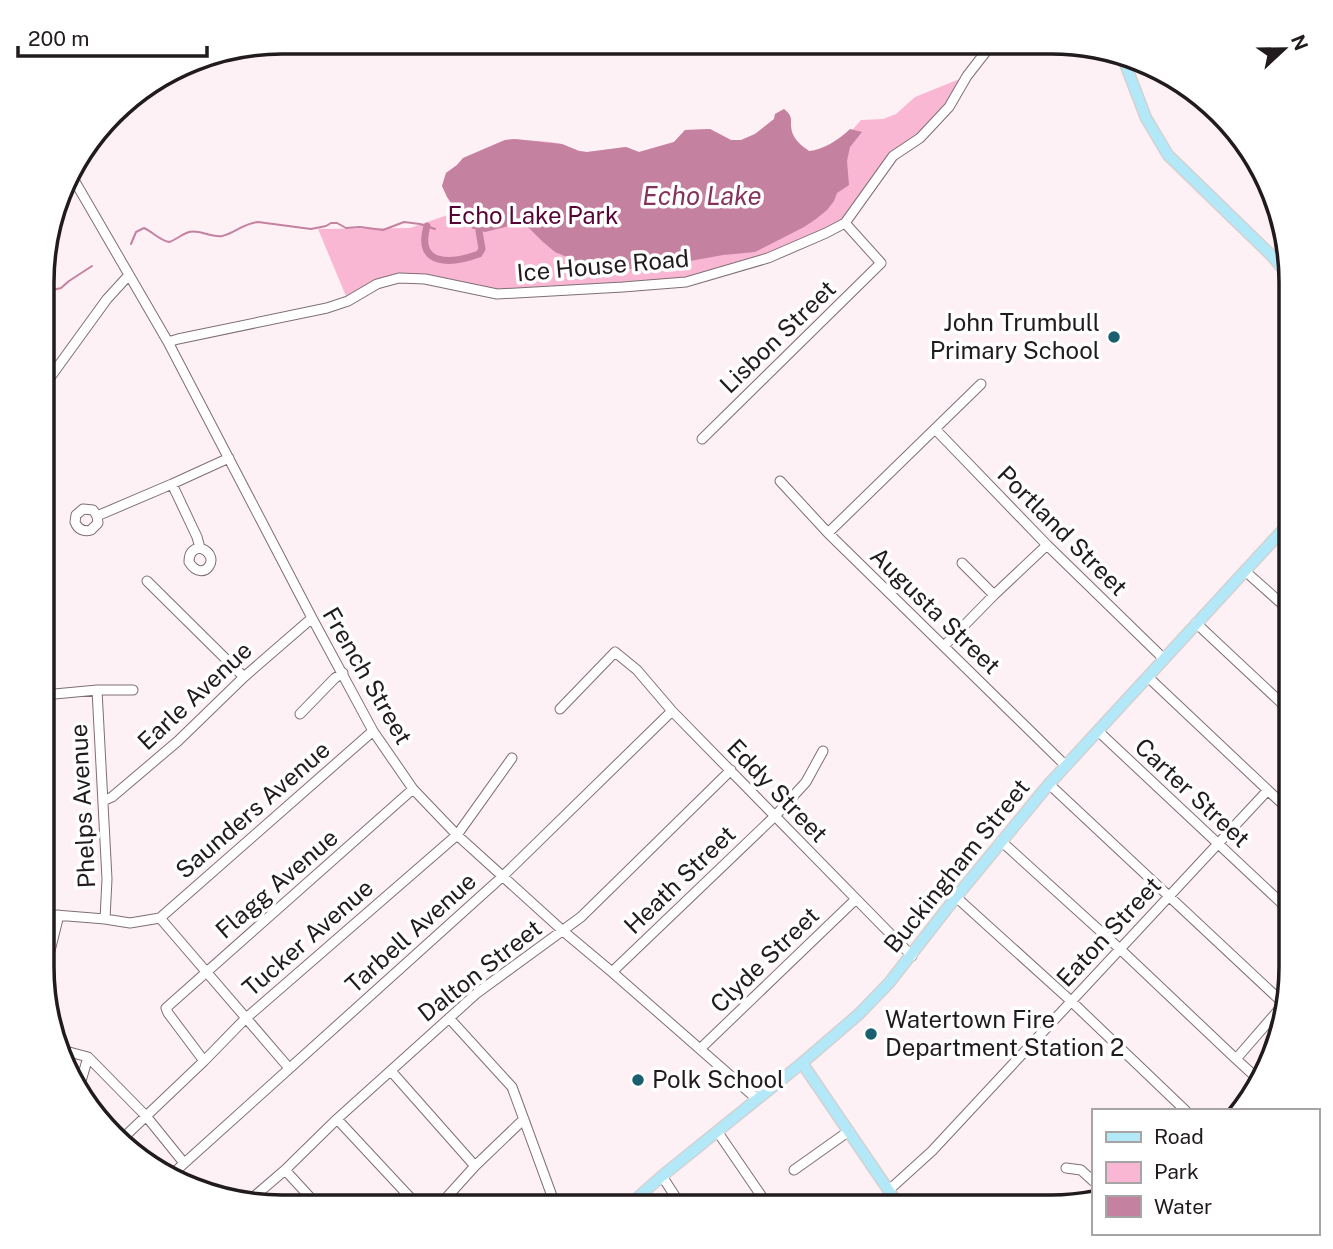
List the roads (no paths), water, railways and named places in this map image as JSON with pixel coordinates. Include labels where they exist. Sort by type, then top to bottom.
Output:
[{"type":"main road","points":[[1127,68],[1146,118],[1168,155],[1277,262]]},
{"type":"main road","name":"Buckingham Street","points":[[641,1195],[802,1063],[859,1014],[889,983],[1049,784],[1278,534]]},
{"type":"main road","points":[[802,1063],[892,1194]]},
{"type":"street","name":"Ice House Road","points":[[168,342],[327,308],[348,301],[377,284],[399,278],[425,279],[497,293],[623,287],[686,282],[768,258],[845,223],[893,156],[920,138],[949,107],[983,55]]},
{"type":"street","name":"French Street","points":[[77,185],[168,342],[373,731],[414,789],[457,835],[562,931],[757,1099]]},
{"type":"street","name":"Lisbon Street","points":[[702,439],[881,263],[845,223]]},
{"type":"street","points":[[54,372],[107,299],[129,275]]},
{"type":"street","points":[[828,533],[981,384]]},
{"type":"street","name":"Portland Street","points":[[934,429],[1047,545],[1164,659]]},
{"type":"street","points":[[97,516],[229,458]]},
{"type":"street","name":"Augusta Street","points":[[780,481],[828,533],[1066,766]]},
{"type":"street","points":[[172,484],[200,548]]},
{"type":"street","points":[[944,646],[1047,545]]},
{"type":"street","points":[[962,563],[994,595]]},
{"type":"street","points":[[1245,570],[1278,601]]},
{"type":"street","points":[[147,581],[244,677]]},
{"type":"street","name":"Earle Avenue","points":[[103,801],[112,797],[177,741],[244,677],[312,618]]},
{"type":"street","points":[[1196,624],[1279,701]]},
{"type":"street","name":"Eddy Street","points":[[560,709],[615,652],[637,670],[671,711],[912,956]]},
{"type":"street","points":[[300,714],[343,673]]},
{"type":"street","points":[[1148,677],[1279,801]]},
{"type":"street","name":"Phelps Avenue","points":[[97,690],[107,879],[105,919]]},
{"type":"street","points":[[55,694],[133,690]]},
{"type":"street","name":"Tarbell Avenue","points":[[178,1169],[503,876],[671,711]]},
{"type":"street","name":"Saunders Avenue","points":[[160,918],[373,731]]},
{"type":"street","name":"Carter Street","points":[[1098,731],[1279,901]]},
{"type":"street","name":"Heath Street","points":[[612,972],[775,816],[806,782],[823,751]]},
{"type":"street","name":"Tucker Avenue","points":[[128,1134],[245,1019],[457,835],[512,758]]},
{"type":"street","name":"Dalton Street","points":[[258,1193],[477,993],[581,917],[731,770]]},
{"type":"street","points":[[1049,784],[1276,999]]},
{"type":"street","name":"Flagg Avenue","points":[[204,1060],[166,1007],[414,789]]},
{"type":"street","name":"Eaton Street","points":[[889,1190],[932,1151],[1268,790]]},
{"type":"street","points":[[1001,841],[1252,1073]]},
{"type":"street","points":[[956,897],[1071,1001],[1184,1109]]},
{"type":"street","name":"Clyde Street","points":[[701,1048],[856,899]]},
{"type":"street","points":[[55,915],[130,923],[160,918],[289,1068]]},
{"type":"street","points":[[55,931],[59,915]]},
{"type":"street","points":[[1236,1059],[1273,1016]]},
{"type":"street","points":[[449,1018],[512,1087],[552,1195]]},
{"type":"street","points":[[72,1053],[88,1057],[146,1116],[184,1163]]},
{"type":"street","points":[[83,1076],[88,1057]]},
{"type":"street","points":[[391,1071],[475,1166]]},
{"type":"street","points":[[337,1119],[408,1195]]},
{"type":"street","points":[[449,1195],[524,1119]]},
{"type":"street","points":[[717,1131],[760,1194]]},
{"type":"street","points":[[794,1170],[849,1131]]},
{"type":"street","points":[[1066,1167],[1081,1170],[1092,1180]]},
{"type":"street","points":[[285,1170],[307,1195]]},
{"type":"street","points":[[662,1176],[674,1195]]},
{"type":"water","name":"Echo Lake","points":[[784,109],[791,117],[795,138],[809,151],[820,149],[850,129],[862,132],[850,147],[847,161],[849,185],[837,193],[827,210],[804,227],[755,252],[630,269],[594,265],[555,252],[529,228],[517,224],[485,232],[467,227],[442,186],[446,173],[463,158],[505,140],[562,144],[587,152],[626,147],[639,152],[674,142],[685,130],[710,129],[731,140],[741,140],[755,134]]},
{"type":"waterway","points":[[131,244],[136,232],[144,228],[169,242],[193,231],[222,236],[258,222],[311,229],[337,223],[346,228],[383,230],[404,222],[435,229]]},
{"type":"waterway","points":[[427,226],[426,249],[431,256],[448,260],[479,254],[482,249],[479,231]]},
{"type":"waterway","points":[[54,290],[61,288],[92,266]]},
{"type":"place","name":"John Trumbull Primary School","points":[[1114,337]]},
{"type":"place","name":"Watertown Fire Department Station 2","points":[[871,1034]]},
{"type":"place","name":"Polk School","points":[[638,1080]]},
{"type":"park label","name":"Echo Lake Park","points":[[533,216]]}]
